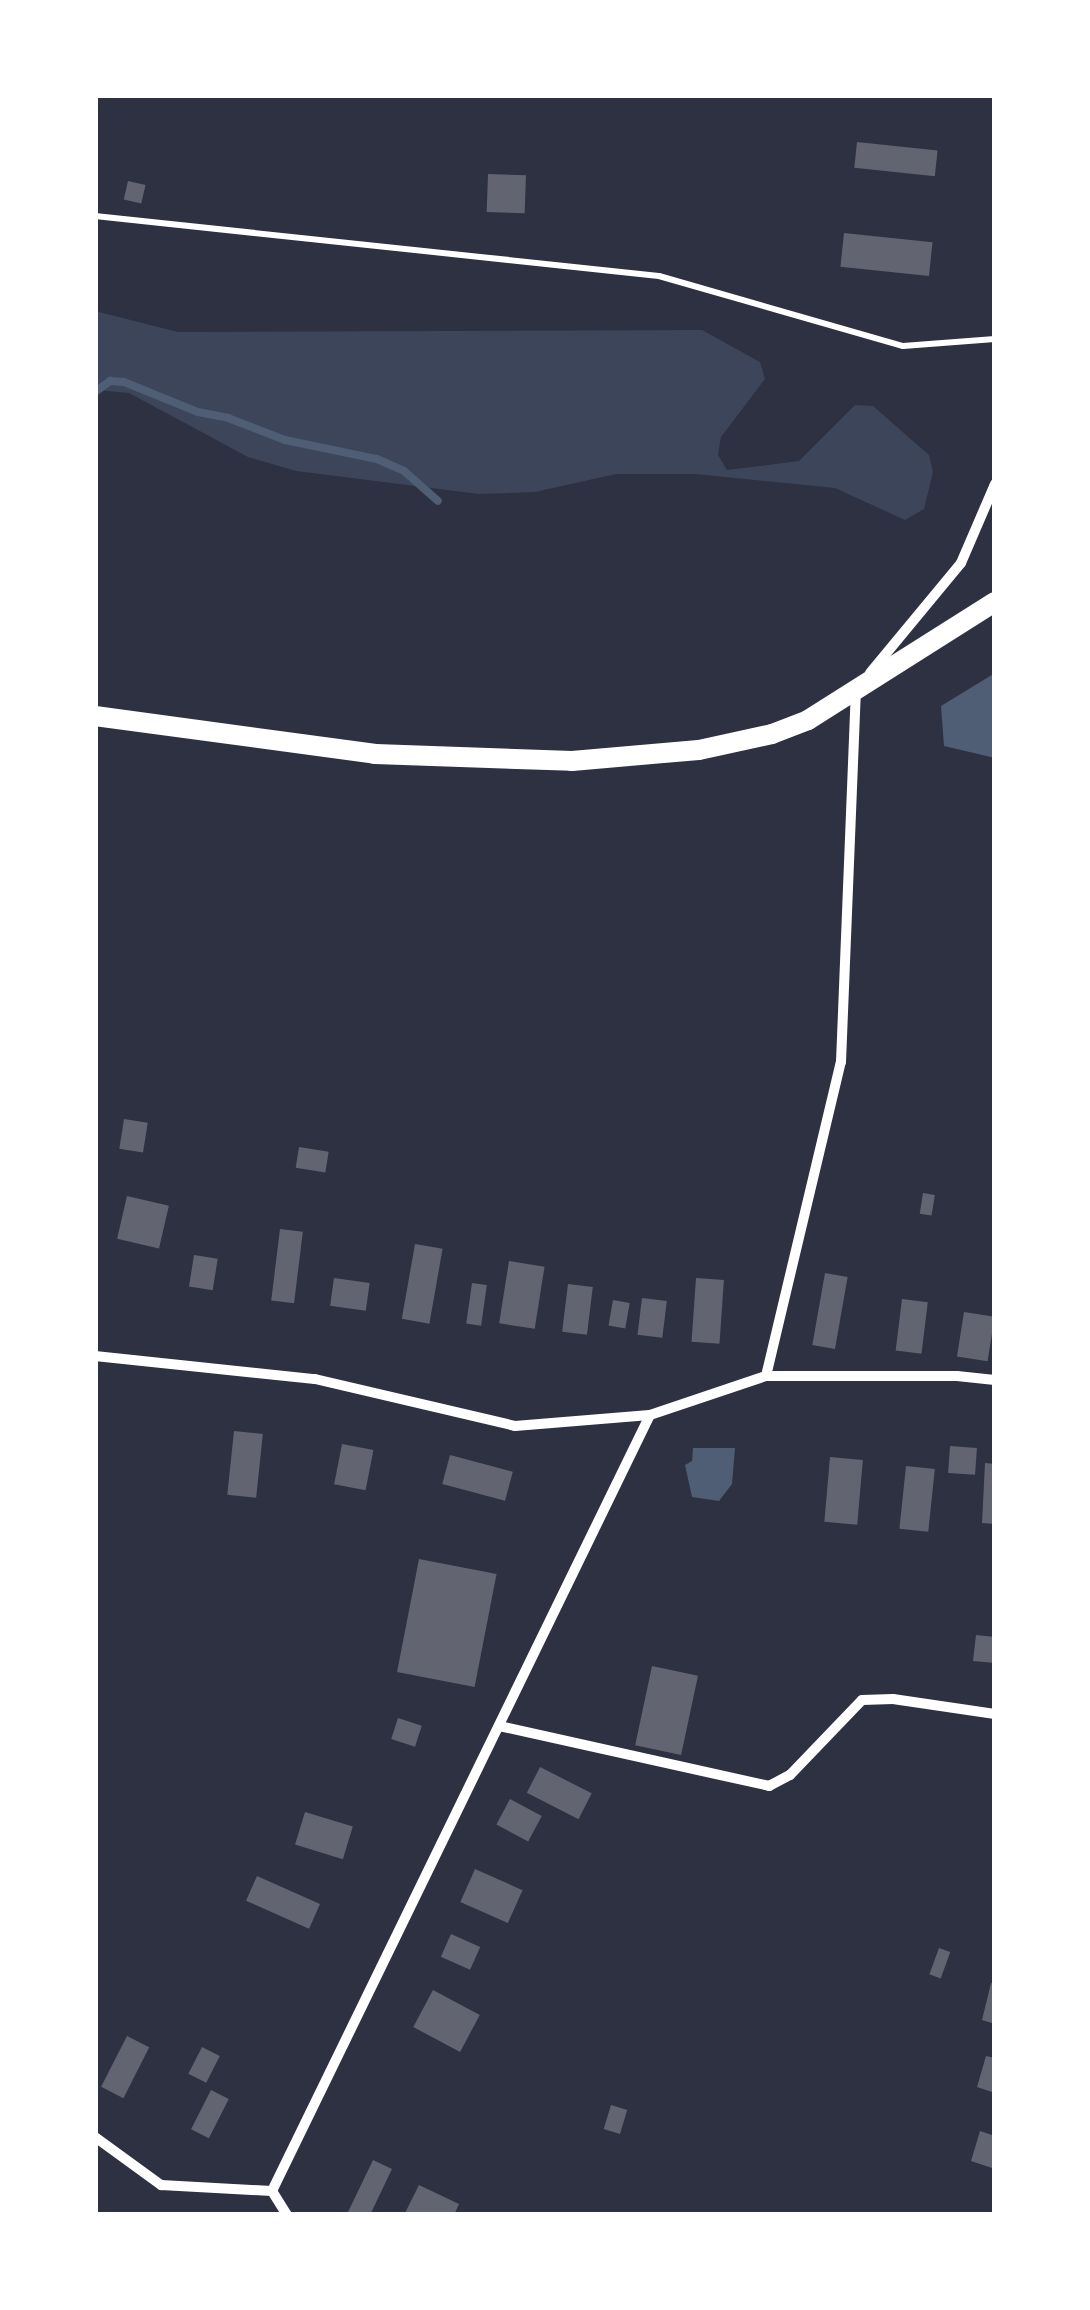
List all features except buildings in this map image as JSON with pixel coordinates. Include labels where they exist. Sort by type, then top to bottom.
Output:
[{"type":"main road","points":[[95,716],[375,754],[572,761],[632,758],[739,744],[808,720],[995,602]]},
{"type":"street","points":[[766,1376],[841,1062],[856,690],[961,564],[995,484]]},
{"type":"street","points":[[95,1356],[315,1380],[515,1426],[650,1416],[766,1376],[956,1376],[995,1380]]},
{"type":"street","points":[[272,2192],[650,1416]]},
{"type":"street","points":[[499,1726],[770,1786],[790,1775],[862,1700],[893,1699],[995,1714]]},
{"type":"street","points":[[95,2137],[161,2185],[272,2192]]},
{"type":"street","points":[[272,2192],[287,2215]]},
{"type":"lane","points":[[95,216],[659,276],[903,346],[995,339]]},
{"type":"shaded area","points":[[95,311],[178,332],[702,330],[760,362],[765,379],[721,437],[718,455],[727,470],[799,461],[855,405],[873,406],[929,455],[933,472],[924,509],[905,520],[835,488],[695,474],[616,474],[535,492],[479,494],[296,471],[248,457],[129,393],[95,390]]},
{"type":"shaded area","points":[[995,673],[995,758],[944,746],[941,706]]},
{"type":"shaded area","points":[[693,1448],[735,1448],[732,1484],[719,1501],[692,1497],[685,1465],[692,1461]]},
{"type":"waterway","points":[[95,392],[110,381],[124,382],[198,412],[228,418],[285,440],[377,459],[404,471],[438,501]]}]
